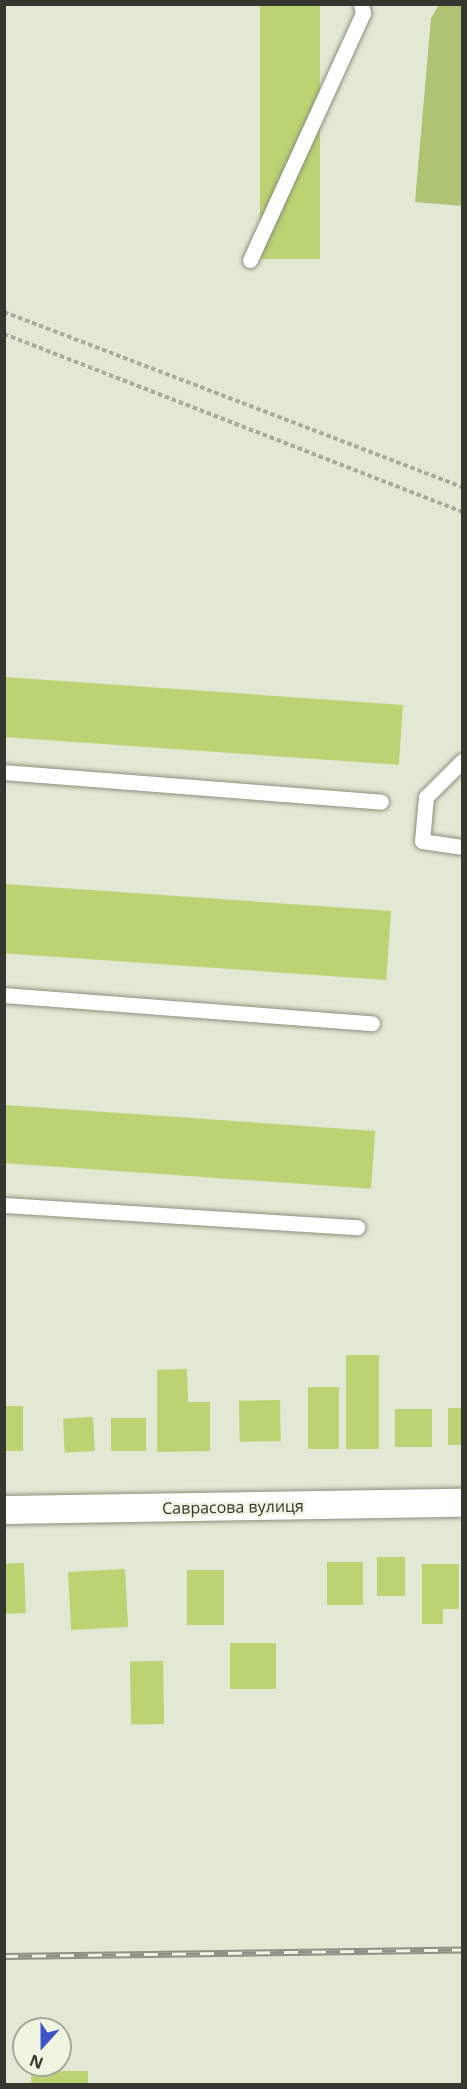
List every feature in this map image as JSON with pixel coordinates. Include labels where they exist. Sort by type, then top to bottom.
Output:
[{"type":"street","name":"Саврасова вулиця","points":[[4,1510],[462,1503]]},
{"type":"lane","points":[[250,260],[363,13],[361,4]]},
{"type":"lane","points":[[462,761],[426,797],[422,841],[462,848]]},
{"type":"lane","points":[[4,772],[381,802]]},
{"type":"lane","points":[[4,995],[372,1023]]},
{"type":"lane","points":[[4,1205],[357,1227]]},
{"type":"path","points":[[4,312],[462,487]]},
{"type":"path","points":[[4,334],[462,512]]},
{"type":"green space","points":[[439,5],[462,5],[462,206],[415,202],[431,18]]},
{"type":"building","points":[[260,4],[320,4],[320,259],[260,259]]},
{"type":"building","points":[[4,677],[403,705],[399,765],[4,737]]},
{"type":"building","points":[[4,884],[391,911],[386,980],[4,953]]},
{"type":"building","points":[[4,1105],[375,1131],[371,1189],[4,1163]]},
{"type":"building","points":[[346,1355],[379,1355],[379,1449],[346,1449]]},
{"type":"building","points":[[187,1369],[188,1402],[210,1402],[210,1451],[157,1452],[157,1370]]},
{"type":"building","points":[[308,1387],[339,1387],[339,1449],[308,1449]]},
{"type":"building","points":[[280,1400],[281,1441],[240,1442],[239,1401]]},
{"type":"building","points":[[4,1406],[23,1406],[23,1451],[4,1451]]},
{"type":"building","points":[[448,1408],[462,1408],[462,1445],[448,1445]]},
{"type":"building","points":[[395,1409],[432,1409],[432,1447],[395,1447]]},
{"type":"building","points":[[93,1417],[95,1451],[65,1453],[63,1419]]},
{"type":"building","points":[[111,1418],[146,1418],[146,1451],[111,1451]]},
{"type":"building","points":[[377,1557],[405,1557],[405,1596],[377,1596]]},
{"type":"building","points":[[327,1562],[363,1562],[363,1605],[327,1605]]},
{"type":"building","points":[[24,1563],[26,1613],[6,1614],[4,1564]]},
{"type":"building","points":[[422,1564],[459,1564],[459,1609],[443,1609],[443,1624],[422,1624]]},
{"type":"building","points":[[125,1569],[128,1627],[71,1630],[68,1572]]},
{"type":"building","points":[[187,1570],[224,1570],[224,1625],[187,1625]]},
{"type":"building","points":[[230,1643],[276,1643],[276,1689],[230,1689]]},
{"type":"building","points":[[163,1661],[164,1724],[131,1725],[130,1662]]},
{"type":"building","points":[[72,2071],[88,2071],[88,2084],[31,2084],[31,2077],[72,2077]]},
{"type":"railway","points":[[4,1956],[462,1950]]}]
